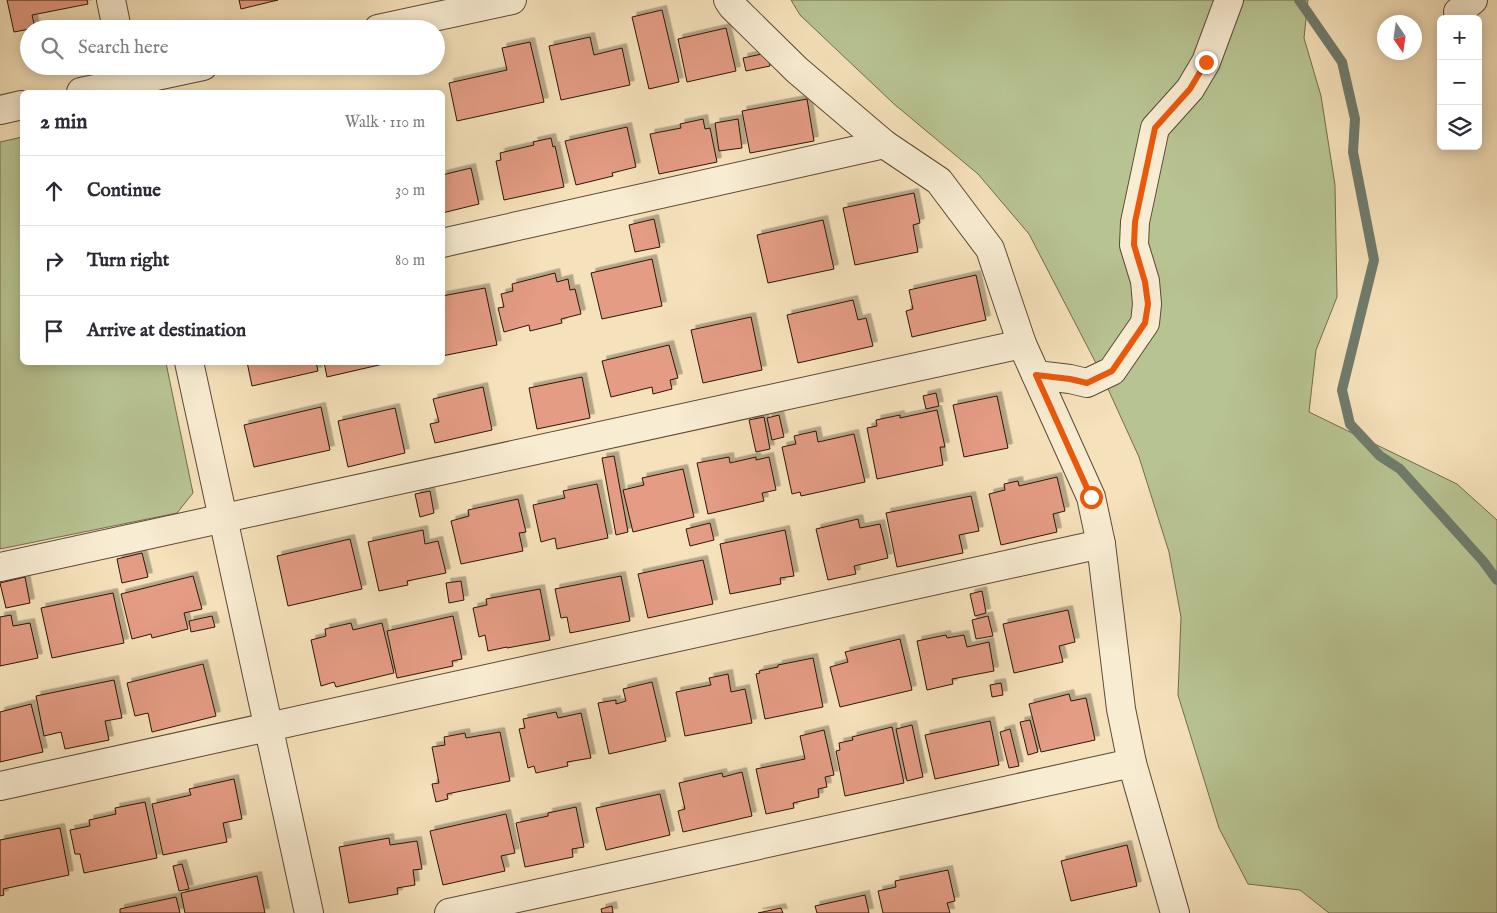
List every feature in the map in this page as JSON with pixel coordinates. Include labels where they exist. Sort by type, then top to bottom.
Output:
[{"type":"street","points":[[110,0],[115,20]]},
{"type":"street","points":[[420,20],[512,0]]},
{"type":"street","points":[[728,0],[797,70],[884,144],[939,181],[990,249],[1022,344],[1091,497],[1101,544],[1121,709],[1132,763],[1175,913]]},
{"type":"street","points":[[1036,375],[1087,383],[1112,371],[1145,323],[1148,304],[1145,282],[1134,245],[1135,222],[1155,128],[1190,89],[1206,62],[1229,0]]},
{"type":"street","points":[[89,90],[155,75]]},
{"type":"street","points":[[0,110],[20,105]]},
{"type":"street","points":[[445,242],[884,144]]},
{"type":"street","points":[[0,567],[1022,344]]},
{"type":"street","points":[[190,365],[310,913]]},
{"type":"street","points":[[0,786],[1101,544]]},
{"type":"street","points":[[449,913],[1132,763]]},
{"type":"green space","points":[[791,0],[1308,0],[1304,38],[1321,96],[1335,185],[1337,297],[1316,350],[1309,412],[1457,484],[1497,520],[1497,913],[1329,913],[1300,890],[1248,884],[1219,828],[1178,695],[1181,617],[1169,552],[1139,457],[1098,367],[1029,234],[978,174],[894,104],[800,15]]},
{"type":"green space","points":[[20,137],[20,365],[166,365],[193,493],[177,513],[0,549],[0,142]]},
{"type":"building","points":[[7,0],[87,0],[88,4],[32,15],[33,20],[20,20],[20,31],[14,32]]},
{"type":"building","points":[[239,0],[278,0],[241,9]]},
{"type":"building","points":[[662,10],[679,82],[649,89],[632,17]]},
{"type":"building","points":[[726,28],[736,71],[687,82],[678,39]]},
{"type":"building","points":[[590,37],[594,55],[622,48],[630,85],[561,100],[549,46]]},
{"type":"building","points":[[530,42],[544,102],[457,121],[449,83],[507,70],[502,48]]},
{"type":"building","points":[[767,53],[770,66],[746,71],[743,58]]},
{"type":"building","points":[[807,99],[814,141],[750,153],[742,111]]},
{"type":"building","points":[[703,119],[705,129],[710,128],[717,162],[659,174],[650,134],[681,128],[680,124]]},
{"type":"building","points":[[738,119],[742,148],[719,151],[715,123]]},
{"type":"building","points":[[627,127],[636,167],[612,173],[613,176],[576,185],[565,141]]},
{"type":"building","points":[[551,138],[553,147],[555,146],[564,187],[504,200],[496,161],[501,160],[500,153],[534,145],[533,142]]},
{"type":"building","points":[[471,168],[479,204],[445,212],[445,174]]},
{"type":"building","points":[[914,193],[920,223],[913,225],[918,252],[855,265],[843,208]]},
{"type":"building","points":[[654,219],[660,247],[635,252],[629,225]]},
{"type":"building","points":[[823,220],[834,269],[768,283],[757,235]]},
{"type":"building","points":[[652,259],[662,306],[602,319],[591,273]]},
{"type":"building","points":[[555,273],[557,282],[568,279],[570,290],[575,289],[581,314],[561,319],[562,323],[530,331],[529,325],[504,332],[498,308],[504,307],[501,294],[513,291],[512,284]]},
{"type":"building","points":[[976,275],[986,320],[912,337],[906,311],[913,309],[909,290]]},
{"type":"building","points":[[485,288],[497,345],[445,355],[445,295]]},
{"type":"building","points":[[853,300],[858,320],[866,318],[873,346],[798,363],[787,315]]},
{"type":"building","points":[[751,317],[762,370],[703,383],[691,330]]},
{"type":"building","points":[[669,345],[678,378],[670,380],[672,389],[653,394],[652,387],[611,397],[602,361]]},
{"type":"building","points":[[248,365],[317,365],[318,371],[252,386]]},
{"type":"building","points":[[325,365],[379,365],[327,377]]},
{"type":"building","points":[[582,377],[590,418],[537,429],[529,388]]},
{"type":"building","points":[[483,387],[492,430],[435,443],[430,424],[439,422],[433,399]]},
{"type":"building","points":[[936,393],[939,406],[926,409],[923,396]]},
{"type":"building","points":[[997,396],[1008,448],[964,457],[953,405]]},
{"type":"building","points":[[321,407],[330,450],[254,467],[244,425]]},
{"type":"building","points":[[395,408],[405,453],[348,467],[338,421]]},
{"type":"building","points":[[937,410],[945,447],[940,447],[943,465],[877,479],[867,428],[877,426],[876,420],[900,415],[900,418]]},
{"type":"building","points":[[779,415],[784,437],[772,440],[767,418]]},
{"type":"building","points":[[764,417],[770,449],[756,452],[749,420]]},
{"type":"building","points":[[816,431],[818,442],[854,434],[865,482],[801,496],[800,492],[792,494],[782,447],[796,444],[794,436]]},
{"type":"building","points":[[614,456],[628,532],[616,535],[602,458]]},
{"type":"building","points":[[729,457],[730,463],[756,457],[756,460],[769,457],[776,490],[762,493],[764,501],[708,514],[697,463]]},
{"type":"building","points":[[683,469],[694,517],[633,532],[623,490],[644,485],[642,478]]},
{"type":"building","points":[[1057,477],[1065,511],[1053,514],[1057,532],[1001,545],[989,494],[1005,490],[1004,484],[1018,481],[1019,486]]},
{"type":"building","points":[[597,484],[608,538],[557,549],[555,538],[541,542],[533,505],[565,498],[563,491]]},
{"type":"building","points":[[430,491],[434,513],[420,517],[415,494]]},
{"type":"building","points":[[971,496],[979,531],[959,535],[963,553],[897,567],[886,513]]},
{"type":"building","points":[[518,499],[526,532],[519,533],[523,551],[461,564],[451,521],[469,516],[468,510]]},
{"type":"building","points":[[858,519],[860,528],[880,524],[888,558],[854,566],[856,574],[828,580],[816,529]]},
{"type":"building","points":[[710,523],[714,540],[690,546],[686,529]]},
{"type":"building","points":[[423,530],[425,544],[438,541],[446,573],[407,581],[408,585],[379,591],[368,542]]},
{"type":"building","points":[[785,530],[794,576],[780,578],[781,584],[730,594],[720,544]]},
{"type":"building","points":[[350,539],[362,589],[288,606],[277,556]]},
{"type":"building","points":[[142,553],[148,577],[122,583],[117,559]]},
{"type":"building","points":[[703,560],[713,604],[648,618],[638,574]]},
{"type":"building","points":[[193,576],[202,609],[184,613],[188,629],[152,638],[151,634],[132,639],[121,594]]},
{"type":"building","points":[[621,576],[630,621],[570,633],[567,617],[561,618],[555,589]]},
{"type":"building","points":[[25,577],[30,603],[6,608],[0,583]]},
{"type":"building","points":[[461,581],[464,600],[449,603],[446,583]]},
{"type":"building","points":[[540,589],[550,640],[488,651],[485,635],[479,637],[473,608],[487,605],[486,599]]},
{"type":"building","points":[[982,591],[986,613],[975,616],[970,594]]},
{"type":"building","points":[[113,593],[124,643],[52,658],[41,608]]},
{"type":"building","points":[[1068,610],[1075,642],[1059,646],[1063,662],[1014,673],[1003,624]]},
{"type":"building","points":[[11,615],[13,626],[30,623],[38,658],[0,666],[0,617]]},
{"type":"building","points":[[212,616],[215,627],[191,632],[189,621]]},
{"type":"building","points":[[453,616],[462,659],[452,661],[453,666],[397,678],[387,631]]},
{"type":"building","points":[[988,616],[993,636],[976,639],[972,620]]},
{"type":"building","points":[[351,623],[353,630],[382,623],[394,673],[336,687],[334,682],[321,686],[311,640],[326,636],[325,629]]},
{"type":"building","points":[[946,635],[947,638],[964,635],[967,647],[989,642],[994,671],[952,679],[953,684],[927,690],[917,641]]},
{"type":"building","points":[[900,639],[912,690],[840,707],[830,667],[848,662],[845,652]]},
{"type":"building","points":[[813,658],[823,707],[765,719],[756,674],[760,673],[759,671],[778,667],[778,665]]},
{"type":"building","points":[[203,664],[216,716],[152,732],[148,713],[135,716],[127,683]]},
{"type":"building","points":[[728,674],[731,692],[745,689],[752,723],[685,736],[676,692],[711,685],[709,678]]},
{"type":"building","points":[[114,680],[122,718],[105,721],[109,740],[65,749],[61,732],[44,736],[36,696]]},
{"type":"building","points":[[652,682],[666,741],[609,754],[598,703],[616,700],[616,704],[626,701],[623,689]]},
{"type":"building","points":[[1001,683],[1003,695],[992,697],[990,685]]},
{"type":"building","points":[[1069,694],[1071,701],[1086,698],[1095,740],[1041,752],[1029,704]]},
{"type":"building","points":[[31,704],[43,752],[0,762],[0,712]]},
{"type":"building","points":[[556,712],[558,718],[581,713],[591,758],[567,762],[568,766],[536,773],[534,766],[528,768],[519,729],[525,728],[523,719]]},
{"type":"building","points":[[1030,720],[1038,752],[1028,755],[1020,722]]},
{"type":"building","points":[[990,721],[999,765],[935,779],[925,735]]},
{"type":"building","points":[[912,725],[923,777],[907,781],[896,729]]},
{"type":"building","points":[[892,727],[904,783],[845,796],[836,751],[840,750],[839,743],[853,740],[852,737]]},
{"type":"building","points":[[1010,729],[1019,766],[1009,768],[1000,732]]},
{"type":"building","points":[[824,730],[834,775],[825,777],[827,787],[818,789],[819,797],[793,803],[794,808],[766,814],[756,769],[805,759],[800,736]]},
{"type":"building","points":[[500,732],[510,781],[447,794],[448,799],[436,802],[432,784],[439,783],[432,747],[445,745],[444,737],[465,733],[466,738]]},
{"type":"building","points":[[742,772],[752,816],[683,832],[678,811],[685,809],[679,783],[722,773],[723,777]]},
{"type":"building","points":[[234,779],[242,819],[223,823],[227,842],[163,855],[152,804],[191,795],[189,789]]},
{"type":"building","points":[[660,794],[670,835],[606,850],[596,808]]},
{"type":"building","points":[[145,802],[157,858],[84,873],[80,854],[75,854],[70,830],[90,826],[89,820],[116,814],[115,808]]},
{"type":"building","points":[[576,807],[584,847],[572,849],[573,857],[525,867],[516,823]]},
{"type":"building","points":[[506,814],[515,853],[501,856],[505,871],[443,885],[430,831]]},
{"type":"building","points":[[60,828],[69,875],[3,889],[4,895],[0,896],[0,840]]},
{"type":"building","points":[[389,838],[390,845],[417,841],[422,869],[413,870],[415,885],[397,888],[398,894],[349,903],[339,847]]},
{"type":"building","points":[[1127,845],[1137,886],[1071,901],[1061,861]]},
{"type":"building","points":[[182,864],[189,889],[179,891],[173,866]]},
{"type":"building","points":[[948,870],[955,901],[947,903],[950,913],[883,913],[878,891],[896,887],[895,881]]},
{"type":"building","points":[[257,876],[265,913],[185,913],[181,893]]},
{"type":"building","points":[[865,895],[869,913],[817,913],[815,906]]},
{"type":"building","points":[[176,897],[180,913],[120,913],[120,909]]},
{"type":"building","points":[[612,906],[613,913],[602,913],[601,909]]},
{"type":"building","points":[[781,908],[783,913],[758,913]]},
{"type":"waterway","points":[[1299,0],[1342,62],[1355,119],[1353,152],[1374,260],[1342,390],[1350,424],[1380,456],[1400,469],[1483,561],[1497,580]]},
{"type":"route","points":[[1091,497],[1036,375],[1087,383],[1112,371],[1145,323],[1148,304],[1145,282],[1134,245],[1135,222],[1155,128],[1190,89],[1206,62]]}]
